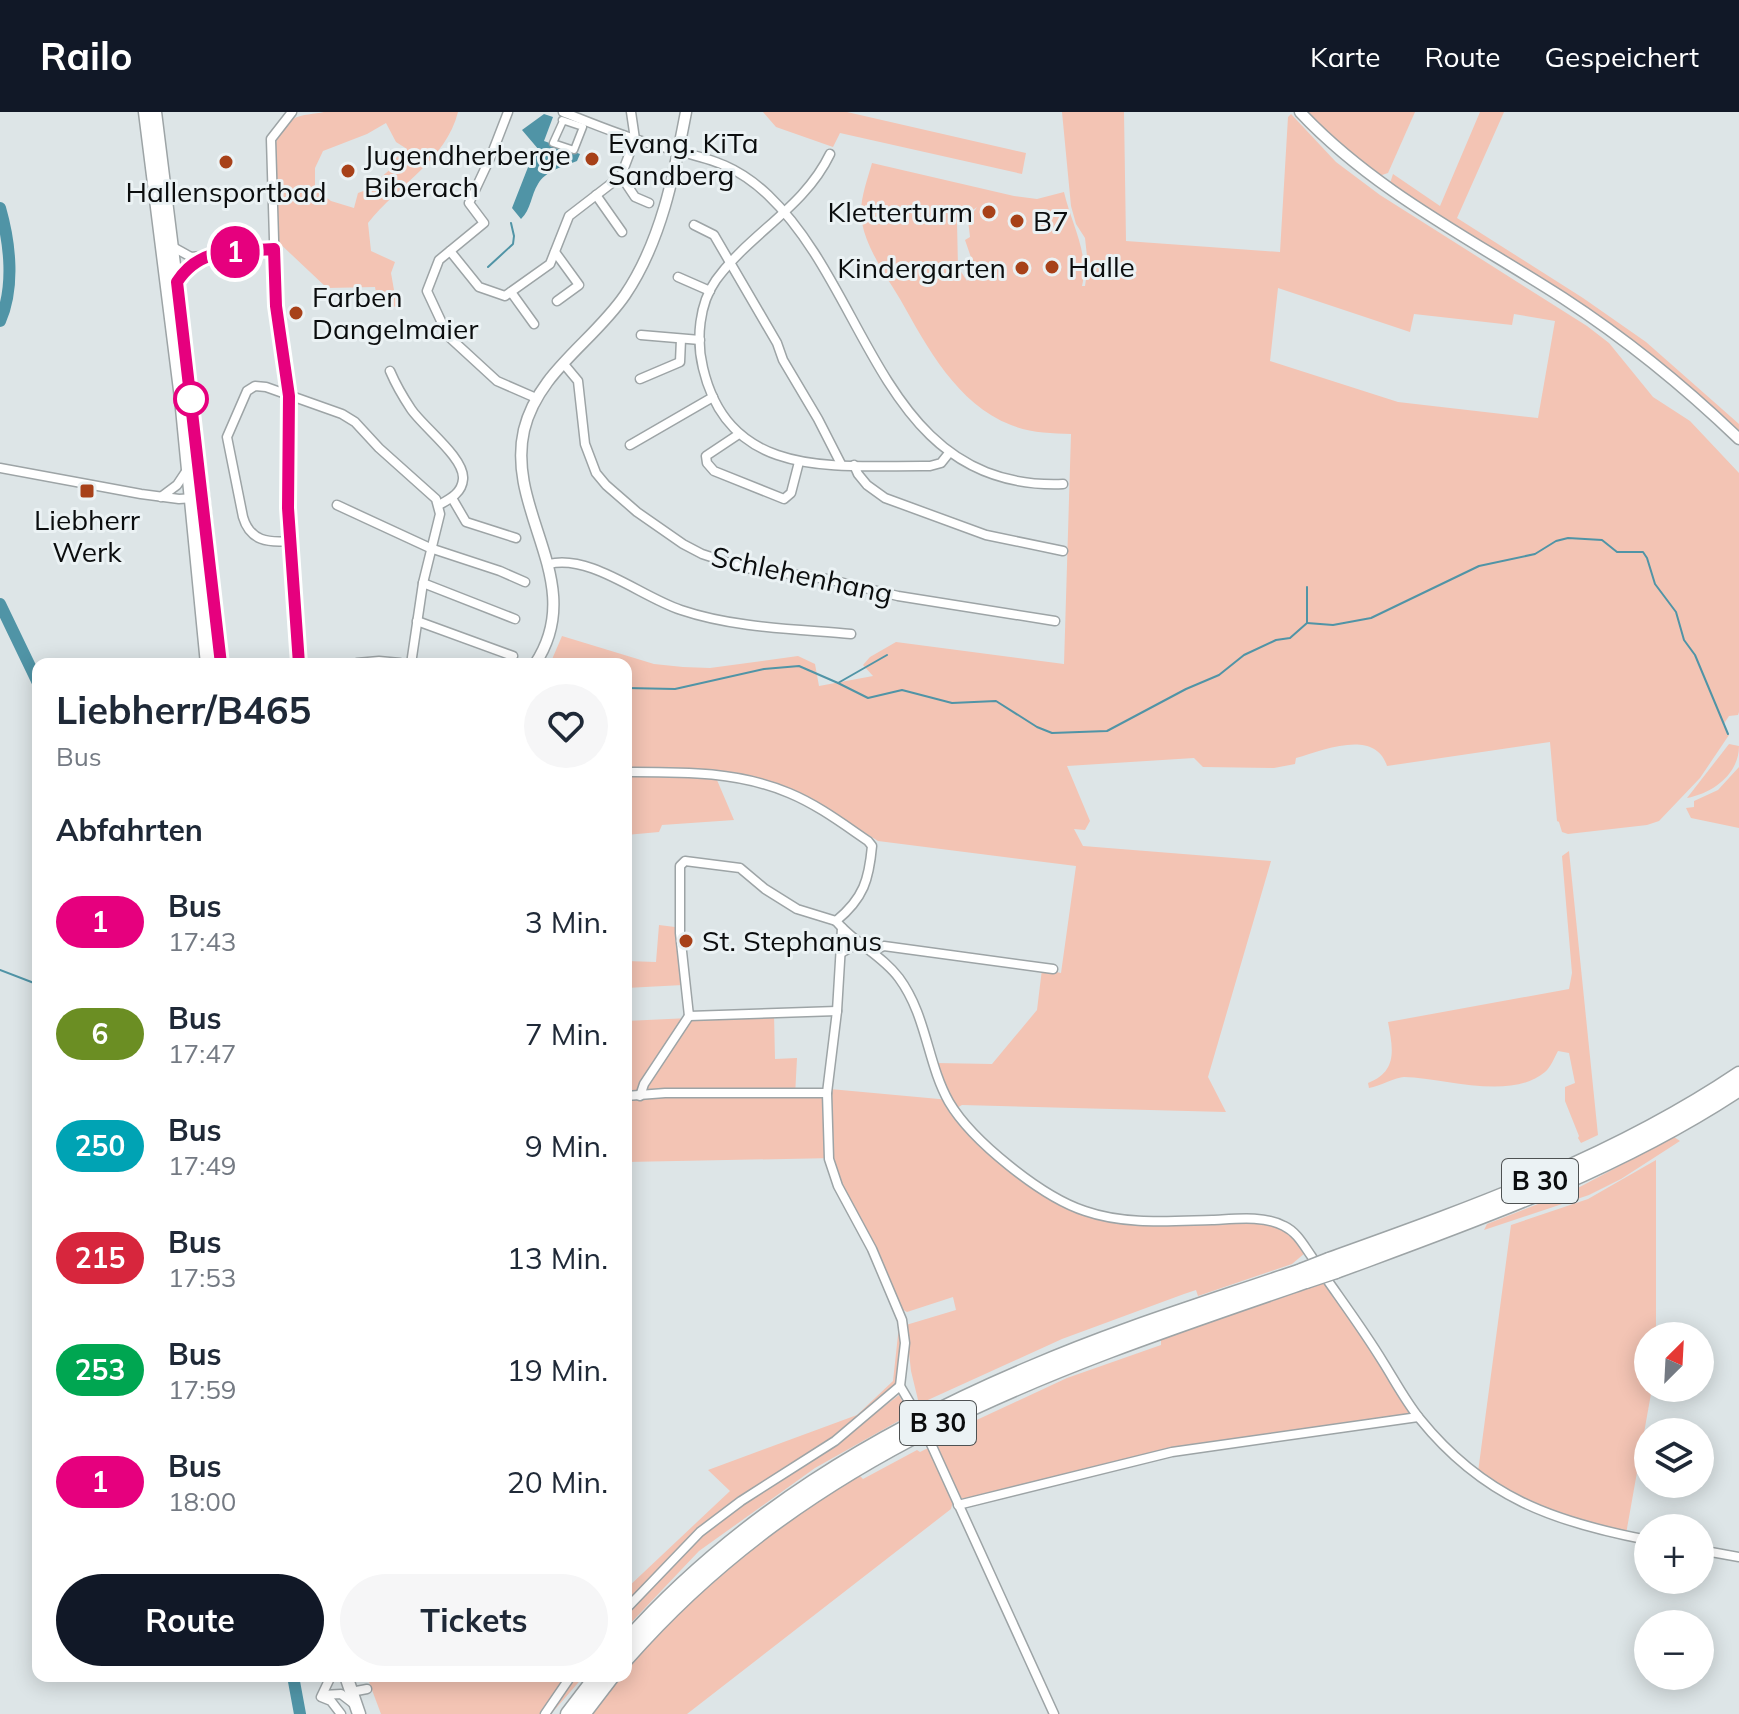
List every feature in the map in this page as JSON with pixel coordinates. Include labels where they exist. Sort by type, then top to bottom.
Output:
[{"type":"highway","name":"B 30","points":[[1331,1271],[1567,1169],[1653,1126],[1739,1074]]},
{"type":"highway","name":"B 30","points":[[632,1636],[686,1580],[736,1537],[823,1474],[886,1437],[1033,1367],[1303,1276],[1331,1271],[1493,1213],[1571,1180],[1662,1135],[1739,1089]]},
{"type":"highway","name":"B 30","points":[[632,1652],[672,1609],[736,1551],[773,1522],[869,1460],[939,1422],[1041,1376],[1303,1276]]},
{"type":"highway","points":[[568,1714],[592,1682]]},
{"type":"highway","points":[[583,1714],[607,1682]]},
{"type":"main road","points":[[145,112],[189,465],[197,498],[220,658]]},
{"type":"main road","points":[[155,112],[177,282],[197,498],[207,658]]},
{"type":"main road","points":[[348,1682],[358,1711]]},
{"type":"street","points":[[292,112],[271,139],[276,306],[289,396],[290,541],[299,658]]},
{"type":"street","points":[[508,112],[469,203],[484,223],[439,260],[427,291],[448,336],[497,381],[536,398]]},
{"type":"street","points":[[450,251],[479,287],[505,296],[550,264],[569,216],[621,176],[635,139],[631,112]]},
{"type":"street","points":[[538,658],[545,646],[554,593],[549,564],[521,477],[524,429],[536,398],[563,363],[609,316],[637,276],[654,236],[686,112]]},
{"type":"street","points":[[1300,112],[1344,155],[1384,186],[1563,298],[1626,342],[1739,439]]},
{"type":"street","points":[[562,116],[712,159],[736,170],[769,195],[805,240],[898,397],[924,429],[949,453],[967,464],[1003,478],[1033,484],[1063,484]]},
{"type":"street","points":[[562,116],[583,127],[574,150],[553,143],[563,121],[562,116]]},
{"type":"street","points":[[830,154],[812,185],[731,263],[710,291],[702,315],[700,340],[703,370],[713,397],[739,434],[768,453],[799,462],[930,466],[941,463],[949,453]]},
{"type":"street","points":[[621,176],[635,197],[649,203]]},
{"type":"street","points":[[596,195],[622,232]]},
{"type":"street","points":[[694,225],[714,235],[841,464]]},
{"type":"street","points":[[173,247],[186,257],[274,249]]},
{"type":"street","points":[[555,252],[579,285],[557,301]]},
{"type":"street","points":[[177,282],[187,267],[201,257]]},
{"type":"street","points":[[678,277],[710,291]]},
{"type":"street","points":[[511,292],[534,324]]},
{"type":"street","points":[[641,335],[700,340]]},
{"type":"street","points":[[640,379],[680,362],[681,339]]},
{"type":"street","name":"Schlehenhang","points":[[563,363],[578,381],[585,444],[596,473],[648,520],[702,554],[759,571],[827,579],[898,596],[1055,621]]},
{"type":"street","points":[[390,371],[412,411],[459,464],[463,480],[452,498],[439,505]]},
{"type":"street","points":[[290,541],[266,542],[256,538],[247,528],[227,437],[250,388],[261,385],[342,414],[355,422],[379,448],[430,492],[439,505],[439,522],[423,583],[412,658]]},
{"type":"street","points":[[630,445],[713,397]]},
{"type":"street","points":[[739,434],[706,456],[707,463],[714,471],[784,499],[791,493],[799,462]]},
{"type":"street","points":[[160,497],[180,482],[189,465]]},
{"type":"street","points":[[854,465],[867,485],[885,498],[986,535],[1063,551]]},
{"type":"street","points":[[0,468],[160,497],[197,498]]},
{"type":"street","points":[[452,498],[466,522],[516,538]]},
{"type":"street","points":[[337,505],[430,548],[525,582]]},
{"type":"street","points":[[549,564],[567,562],[594,569],[663,604],[704,617],[851,634]]},
{"type":"street","points":[[423,583],[515,619]]},
{"type":"street","points":[[417,621],[513,656]]},
{"type":"street","points":[[632,772],[702,773],[739,778],[787,792],[872,846],[870,877],[839,924],[841,953],[837,1011],[827,1093],[829,1159],[902,1320],[905,1343],[900,1386],[931,1444],[1054,1714]]},
{"type":"street","points":[[640,1096],[644,1084],[689,1016],[680,933],[680,866],[683,862],[740,868],[793,907],[839,924],[899,978],[919,1013],[949,1101],[963,1121],[1034,1184],[1068,1204],[1105,1217],[1271,1220],[1294,1232],[1312,1257]]},
{"type":"street","points":[[841,953],[860,942]]},
{"type":"street","points":[[871,951],[884,946],[1053,969]]},
{"type":"street","points":[[689,1016],[837,1011]]},
{"type":"street","points":[[632,1096],[665,1093],[827,1093]]},
{"type":"street","points":[[1331,1271],[1418,1417],[1469,1468],[1516,1500],[1579,1526],[1634,1537]]},
{"type":"street","points":[[632,1603],[700,1532],[741,1501],[835,1441],[900,1386]]},
{"type":"street","points":[[958,1505],[1188,1449],[1418,1417]]},
{"type":"street","points":[[1714,1553],[1739,1557]]},
{"type":"street","points":[[322,1696],[328,1682]]},
{"type":"street","points":[[545,1714],[567,1682]]},
{"type":"street","points":[[351,1692],[367,1689]]},
{"type":"street","points":[[322,1696],[341,1694],[358,1711]]},
{"type":"street","points":[[322,1696],[331,1701],[341,1714]]},
{"type":"shaded area","points":[[324,112],[458,112],[452,129],[432,158],[368,223],[371,251],[395,262],[391,273],[397,307],[378,304],[375,287],[327,288],[275,239],[272,174],[277,141],[293,119]],"holes":[[[386,123],[396,142],[407,149],[391,162],[393,167],[358,193],[354,208],[331,201],[315,189],[315,168],[323,151]]]},
{"type":"shaded area","points":[[763,112],[847,112],[1026,153],[1022,174],[840,133],[833,147],[776,127]]},
{"type":"shaded area","points":[[1062,112],[1124,112],[1126,241],[1280,252],[1288,117],[1291,114],[1336,162],[1380,195],[1587,326],[1609,343],[1653,397],[1690,421],[1739,473],[1739,712],[1738,715],[1729,716],[1723,725],[1729,735],[1700,778],[1659,821],[1568,834],[1562,832],[1557,821],[1550,742],[1387,766],[1381,754],[1372,748],[1348,745],[1296,758],[1295,764],[1274,768],[1203,767],[1194,758],[1067,766],[1090,821],[1085,830],[1074,829],[1083,846],[1271,861],[1208,1077],[1226,1112],[962,1105],[953,1110],[1010,1169],[1096,1217],[1273,1223],[1297,1239],[1305,1253],[1292,1264],[1198,1296],[1196,1290],[1062,1339],[919,1404],[911,1371],[906,1325],[956,1310],[953,1297],[907,1312],[900,1308],[847,1198],[834,1158],[632,1162],[632,1021],[774,1014],[775,1059],[797,1058],[795,1096],[830,1089],[950,1100],[936,1063],[992,1064],[1037,1010],[1042,969],[1061,973],[1076,866],[878,841],[805,795],[714,773],[734,820],[662,825],[659,832],[632,834],[632,658],[553,658],[562,636],[654,664],[683,667],[710,668],[798,656],[815,664],[819,686],[873,676],[863,665],[870,657],[896,642],[1064,664],[1071,434],[1018,428],[992,416],[959,389],[933,354],[878,262],[864,233],[861,208],[872,163],[1014,196],[1037,199],[1064,192],[1082,250],[1082,286],[1085,286],[1088,265],[1085,238],[1076,224],[1071,206]],"holes":[[[977,207],[968,220],[970,237],[965,240],[975,269],[967,281],[958,267],[957,222]],[[1278,288],[1410,332],[1414,314],[1512,325],[1514,314],[1555,321],[1538,418],[1398,402],[1270,361]]]},
{"type":"shaded area","points":[[1303,112],[1415,112],[1388,173],[1379,176]]},
{"type":"shaded area","points":[[1480,112],[1504,112],[1457,218],[1646,342],[1739,424],[1739,435],[1668,373],[1389,186],[1393,174],[1440,206]]},
{"type":"shaded area","points":[[1729,744],[1739,746],[1738,756],[1723,781],[1706,792],[1687,798]]},
{"type":"shaded area","points":[[1739,767],[1739,828],[1691,818],[1686,808],[1694,807],[1694,801],[1718,790]]},
{"type":"shaded area","points":[[1569,851],[1598,1135],[1581,1143],[1578,1138],[1565,1101],[1565,1087],[1575,1083],[1569,1053],[1558,1051],[1545,1072],[1531,1081],[1514,1085],[1477,1086],[1404,1077],[1369,1088],[1368,1083],[1378,1078],[1389,1066],[1392,1050],[1388,1022],[1569,989],[1572,973],[1562,856]]},
{"type":"shaded area","points":[[659,925],[675,927],[683,985],[632,988],[632,961],[656,962]]},
{"type":"shaded area","points":[[1674,1137],[1680,1141],[1621,1179],[1589,1195],[1484,1230],[1487,1224],[1574,1190]]},
{"type":"shaded area","points":[[1656,1160],[1656,1322],[1634,1322],[1634,1402],[1650,1402],[1647,1418],[1634,1418],[1634,1489],[1626,1534],[1546,1513],[1478,1472],[1511,1225],[1588,1199]]},
{"type":"shaded area","points":[[1324,1282],[1411,1410],[1409,1419],[1179,1449],[967,1500],[958,1497],[951,1509],[687,1714],[591,1714],[616,1682],[632,1682],[632,1664],[681,1611],[780,1524],[859,1475],[863,1479],[917,1450],[920,1452],[940,1442],[940,1437],[1067,1378],[1161,1345],[1161,1337]]},
{"type":"shaded area","points":[[899,1326],[902,1342],[897,1385],[851,1432],[899,1395],[909,1415],[815,1468],[699,1551],[632,1622],[632,1583],[730,1491],[708,1470],[857,1415],[893,1381]]},
{"type":"shaded area","points":[[369,1682],[579,1682],[551,1714],[381,1714]]},
{"type":"water","points":[[544,114],[553,117],[544,141],[580,154],[577,161],[541,179],[521,219],[512,208],[532,157],[539,150],[522,130]]},
{"type":"waterway","points":[[0,208],[9,265],[8,294],[0,321]]},
{"type":"waterway","points":[[488,267],[513,244],[511,223]]},
{"type":"waterway","points":[[1307,623],[1333,625],[1371,618],[1479,566],[1535,554],[1556,541],[1568,538],[1602,540],[1617,552],[1643,552],[1647,558],[1655,584],[1676,612],[1684,640],[1695,655],[1728,734]]},
{"type":"waterway","points":[[838,683],[868,698],[902,690],[952,703],[996,701],[1052,733],[1107,731],[1219,675],[1244,655],[1276,640],[1290,638],[1307,623],[1307,587]]},
{"type":"waterway","points":[[0,604],[32,671]]},
{"type":"waterway","points":[[632,688],[675,689],[764,669],[799,666],[838,683],[887,655]]},
{"type":"waterway","points":[[0,970],[32,982]]},
{"type":"waterway","points":[[294,1682],[300,1714]]},
{"type":"bus line","name":"1","points":[[220,658],[177,282],[187,267],[201,257],[274,249],[276,306],[289,396],[288,508],[298,658]]},
{"type":"place","name":"Evang. KiTa Sandberg","points":[[592,159]]},
{"type":"place","name":"Hallensportbad","points":[[226,162]]},
{"type":"place","name":"Jugendherberge Biberach","points":[[348,171]]},
{"type":"place","name":"Kletterturm","points":[[989,212]]},
{"type":"place","name":"B7","points":[[1017,221]]},
{"type":"place","name":"Halle","points":[[1052,267]]},
{"type":"place","name":"Kindergarten","points":[[1022,268]]},
{"type":"place","name":"Farben Dangelmaier","points":[[296,313]]},
{"type":"place","name":"Liebherr Werk","points":[[87,491]]},
{"type":"place","name":"St. Stephanus","points":[[686,941]]}]
